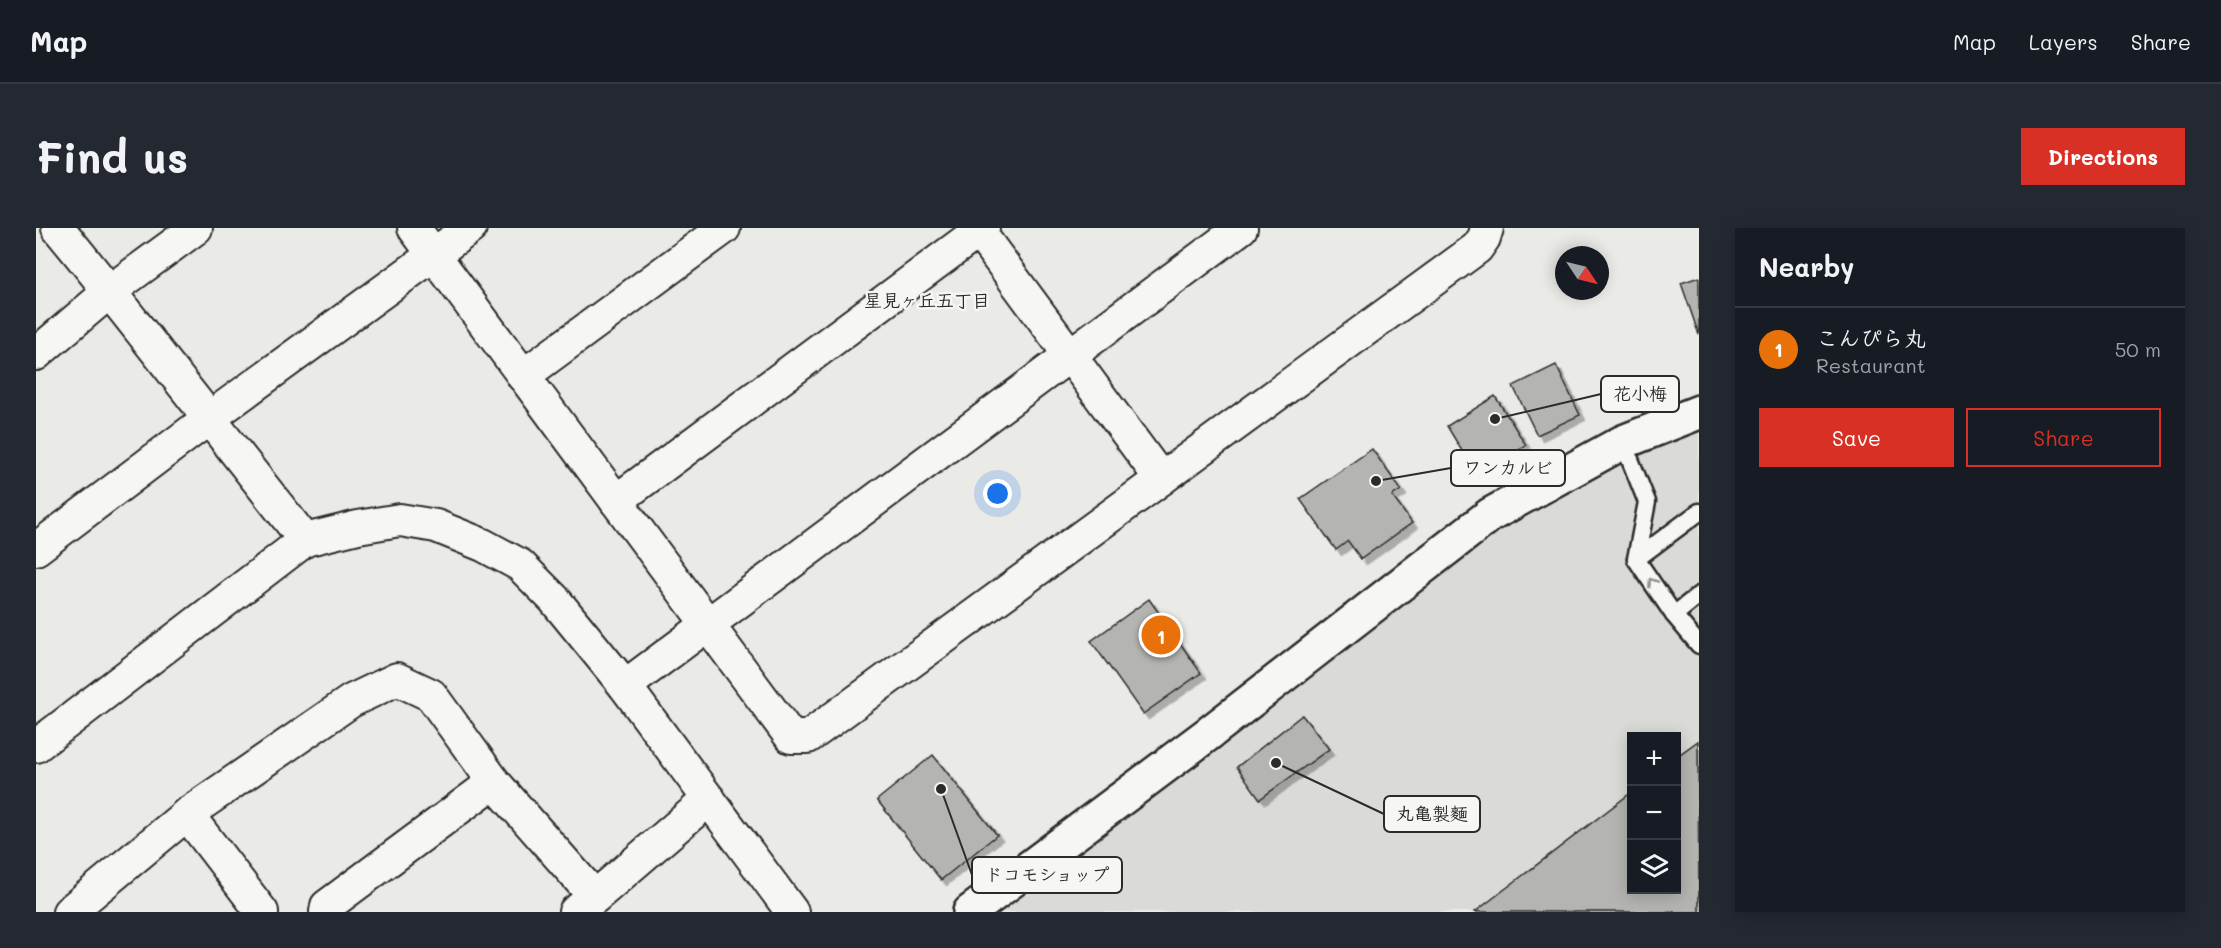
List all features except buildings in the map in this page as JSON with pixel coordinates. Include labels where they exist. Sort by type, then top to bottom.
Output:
[{"type":"street","points":[[58,228],[305,540]]},
{"type":"street","points":[[36,354],[110,291],[196,228]]},
{"type":"street","points":[[414,228],[791,737],[808,737],[1477,248],[1487,228]]},
{"type":"street","points":[[36,549],[208,419],[471,228]]},
{"type":"street","points":[[523,376],[724,228]]},
{"type":"street","points":[[625,686],[1240,228]]},
{"type":"street","points":[[616,501],[979,229],[1161,479]]},
{"type":"street","points":[[970,912],[1208,734],[1490,515],[1623,442],[1699,412]]},
{"type":"street","points":[[36,746],[305,540],[358,527],[400,520],[436,526],[483,545],[520,565],[546,590],[625,686],[792,912]]},
{"type":"street","points":[[69,912],[187,814],[351,701],[397,679],[431,694],[585,905],[710,799]]},
{"type":"street","points":[[326,912],[327,906],[494,782]]},
{"type":"street","points":[[187,814],[262,912]]},
{"type":"lane","points":[[1623,442],[1647,502],[1636,558],[1674,615],[1699,645]]},
{"type":"lane","points":[[1636,558],[1699,512]]},
{"type":"lane","points":[[1674,615],[1699,595]]},
{"type":"shaded area","points":[[1699,429],[1699,912],[999,912],[1501,520],[1643,447]]},
{"type":"place","name":"花小梅","points":[[1495,419]]},
{"type":"place","name":"ワンカルビ","points":[[1376,481]]},
{"type":"place","name":"こんぴら丸","points":[[1161,635]]},
{"type":"place","name":"丸亀製麵","points":[[1276,763]]},
{"type":"place","name":"ドコモショップ","points":[[941,789]]},
{"type":"district","name":"星見ヶ丘五丁目","points":[[927,300]]}]
